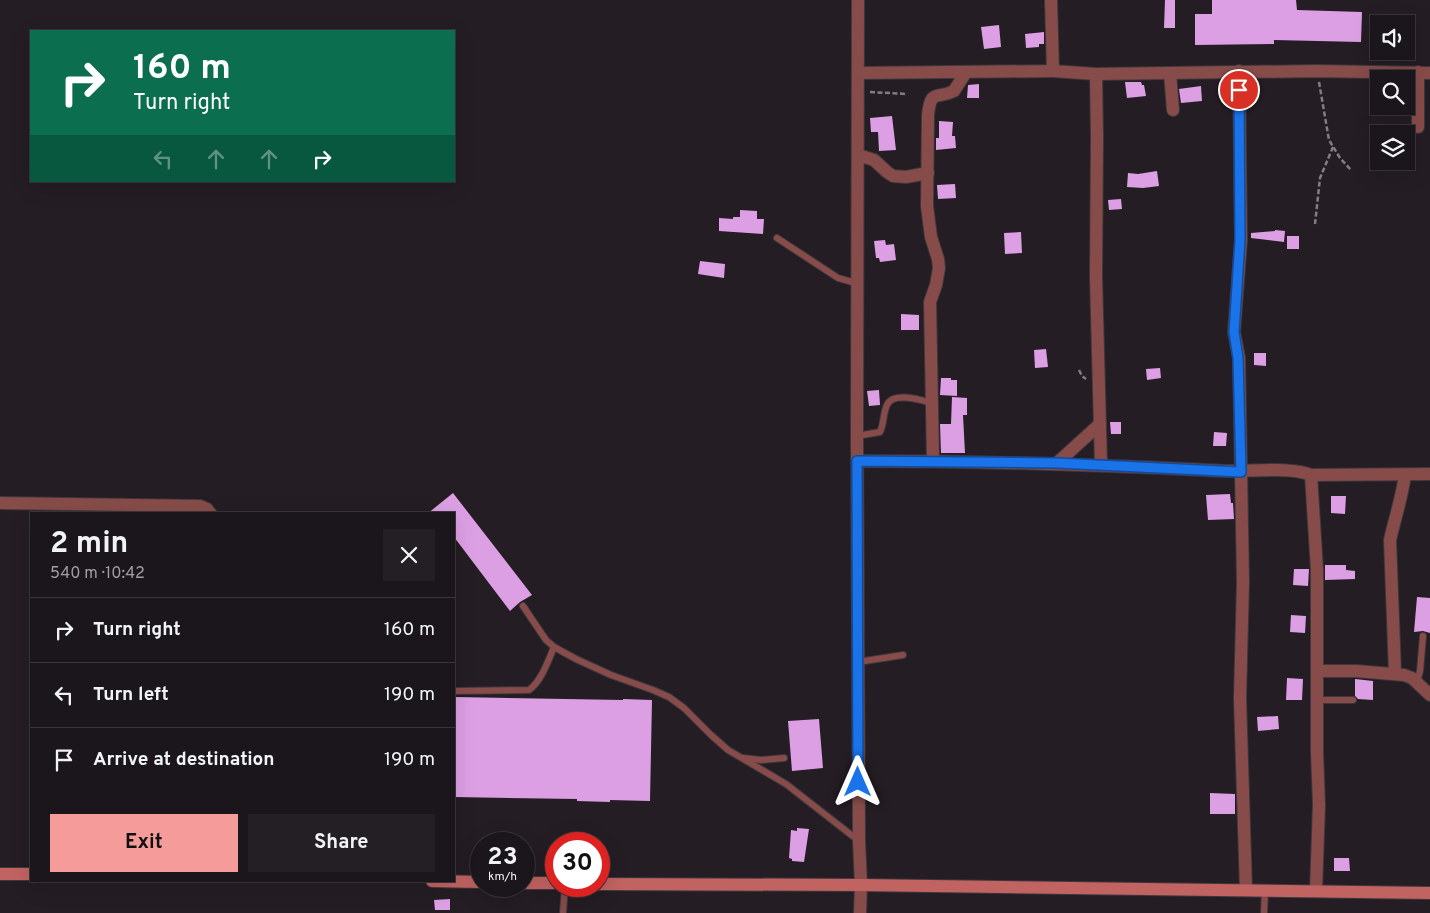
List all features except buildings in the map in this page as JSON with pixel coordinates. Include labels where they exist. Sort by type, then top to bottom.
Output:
[{"type":"street","points":[[858,0],[856,436],[860,913]]},
{"type":"street","points":[[1051,0],[1053,71]]},
{"type":"street","points":[[858,73],[1053,71],[1096,74],[1239,71],[1424,73],[1418,127]]},
{"type":"street","points":[[1239,71],[1240,240],[1234,332],[1238,358],[1241,472],[1243,610],[1240,698],[1246,890]]},
{"type":"street","points":[[933,461],[930,302],[939,268],[938,259],[930,237],[927,206],[928,115],[931,100],[935,96],[954,91],[966,72]]},
{"type":"street","points":[[1170,72],[1173,110]]},
{"type":"street","points":[[1096,74],[1096,277],[1101,465]]},
{"type":"street","points":[[858,155],[874,160],[893,176],[928,173]]},
{"type":"street","points":[[1057,463],[1100,424]]},
{"type":"street","points":[[857,461],[1057,463],[1241,472],[1287,471],[1311,475],[1430,474]]},
{"type":"street","points":[[1395,673],[1390,540],[1394,519],[1401,501],[1405,474]]},
{"type":"street","points":[[1311,475],[1317,570],[1319,805],[1316,891]]},
{"type":"street","points":[[0,503],[200,506],[209,512]]},
{"type":"street","points":[[1317,671],[1395,673],[1412,678],[1430,695]]},
{"type":"street","points":[[0,874],[30,874]]},
{"type":"street","points":[[455,881],[470,882]]},
{"type":"street","points":[[610,884],[861,885],[1430,893]]},
{"type":"lane","points":[[778,238],[838,278],[856,283]]},
{"type":"lane","points":[[856,436],[880,432],[887,405],[897,397],[908,397],[932,403]]},
{"type":"lane","points":[[523,606],[546,640],[554,647],[612,675],[669,697],[684,708],[720,743],[741,758],[786,784],[858,841]]},
{"type":"lane","points":[[1417,682],[1420,671],[1423,636]]},
{"type":"lane","points":[[455,691],[529,690],[543,671],[554,647]]},
{"type":"lane","points":[[858,662],[903,655]]},
{"type":"lane","points":[[1317,700],[1353,700]]},
{"type":"lane","points":[[741,758],[761,760],[784,758]]},
{"type":"lane","points":[[1264,913],[1265,890]]},
{"type":"lane","points":[[563,913],[564,897]]},
{"type":"path","points":[[1317,71],[1329,140],[1350,170]]},
{"type":"path","points":[[858,91],[906,94]]},
{"type":"path","points":[[1315,224],[1320,178],[1333,147]]},
{"type":"route","points":[[858,782],[857,461],[1057,463],[1241,472],[1238,358],[1234,332],[1240,240],[1239,90]]}]
